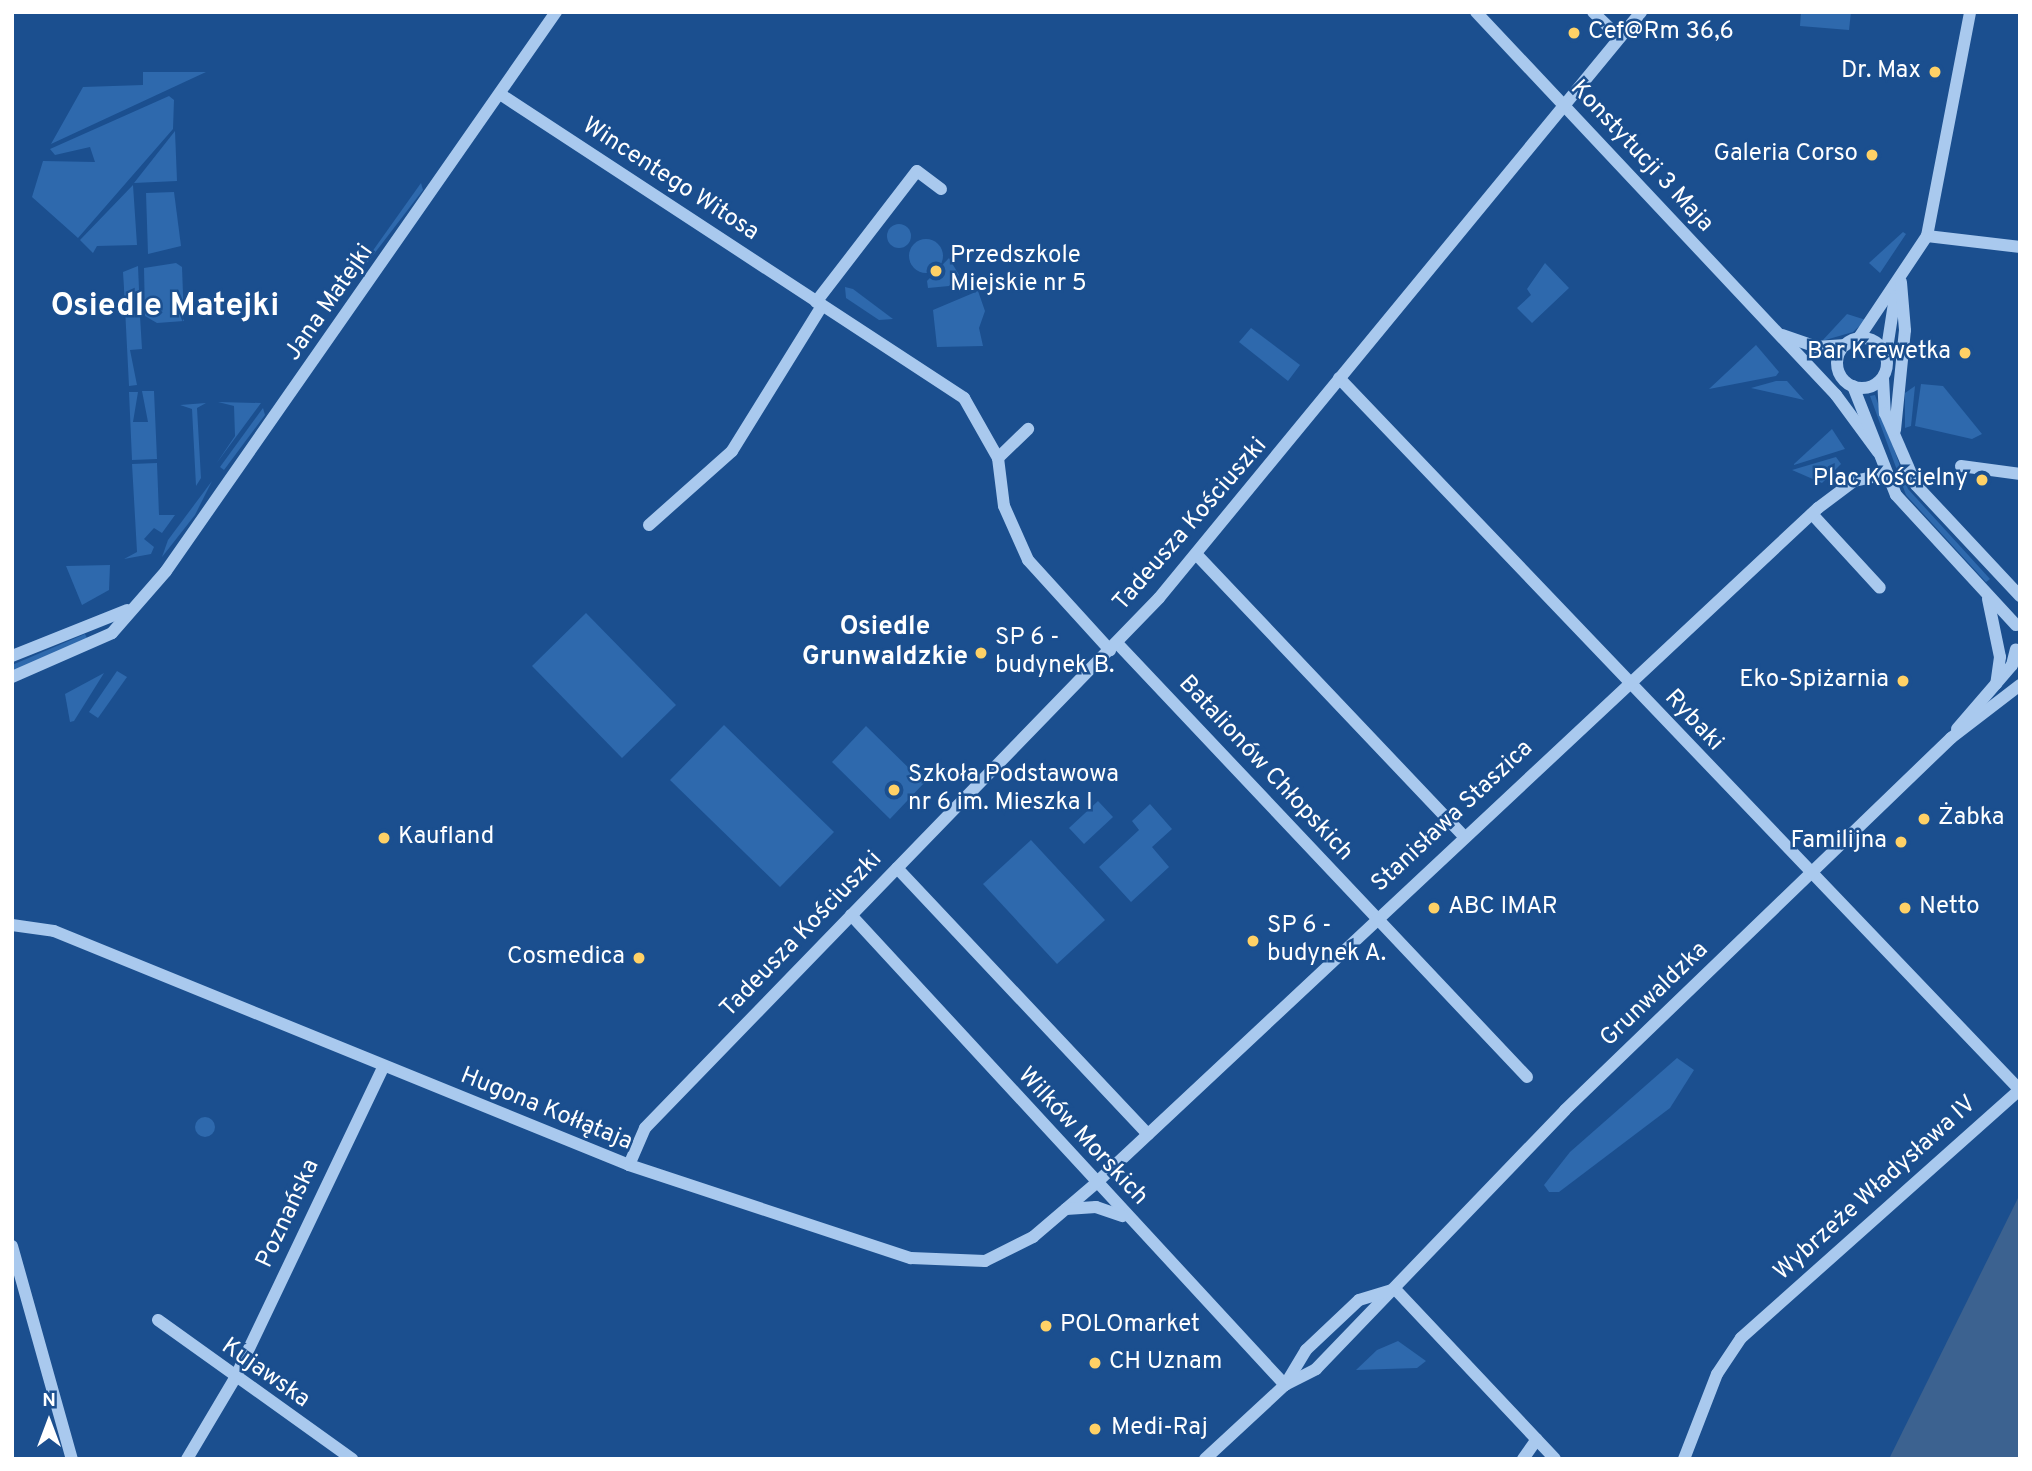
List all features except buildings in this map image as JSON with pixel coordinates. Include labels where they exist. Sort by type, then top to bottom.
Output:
[{"type":"street","name":"Jana Matejki","points":[[12,677],[100,640],[203,521],[556,12]]},
{"type":"street","name":"Konstytucji 3 Maja","points":[[1476,12],[1807,365],[1842,378]]},
{"type":"street","points":[[1593,12],[1619,37]]},
{"type":"street","points":[[1970,12],[1927,236],[1899,286],[1858,339],[1846,345],[1838,360],[1842,378],[1853,386],[1886,474],[1909,514],[1987,595],[2018,623],[2018,652]]},
{"type":"street","name":"Tadeusza Kościuszki","points":[[629,1166],[645,1128],[1113,646],[1196,554],[1561,103],[1639,13]]},
{"type":"street","name":"Wincentego Witosa","points":[[500,93],[964,398],[998,462],[1002,488]]},
{"type":"street","points":[[649,524],[732,451],[819,304],[917,171],[941,189]]},
{"type":"street","points":[[1927,236],[2020,247]]},
{"type":"street","points":[[1899,286],[1882,378],[1885,413],[1895,430],[1916,485],[2020,596]]},
{"type":"street","points":[[1895,430],[1905,330],[1899,286]]},
{"type":"street","name":"Konstytucji 3 Maja","points":[[1775,332],[1816,347],[1846,345]]},
{"type":"street","points":[[1858,339],[1875,342],[1886,356]]},
{"type":"street","points":[[1807,365],[1878,452]]},
{"type":"street","name":"Rybaki","points":[[1339,378],[1810,874],[2020,1089]]},
{"type":"street","points":[[1853,386],[1872,386],[1882,378]]},
{"type":"street","points":[[998,462],[1028,429]]},
{"type":"street","points":[[1961,466],[2020,474]]},
{"type":"street","name":"Stanisława Staszica","points":[[1095,1184],[1376,918],[1812,514],[1854,481],[1886,474]]},
{"type":"street","name":"Batalionów Chłopskich","points":[[1002,488],[1028,560],[1527,1077]]},
{"type":"street","points":[[1812,514],[1880,588]]},
{"type":"street","points":[[1196,554],[1464,836]]},
{"type":"street","points":[[2004,580],[2020,590]]},
{"type":"street","points":[[1987,595],[2000,657],[1996,684]]},
{"type":"street","name":"Jana Matejki","points":[[12,656],[128,610]]},
{"type":"street","name":"Grunwaldzka","points":[[1284,1385],[1316,1369],[1565,1110],[1951,738],[2012,665],[2018,652]]},
{"type":"street","name":"Grunwaldzka","points":[[1951,738],[2020,685]]},
{"type":"street","name":"Wilków Morskich","points":[[897,868],[1147,1134]]},
{"type":"street","name":"Wilków Morskich","points":[[851,915],[1095,1184],[1284,1385]]},
{"type":"street","name":"Hugona Kołłątaja","points":[[12,926],[54,931],[629,1166],[940,1263],[998,1256],[1066,1209],[1095,1184]]},
{"type":"street","name":"Poznańska","points":[[187,1459],[234,1380],[383,1067]]},
{"type":"street","name":"Wybrzeże Władysława IV","points":[[1684,1459],[1725,1359],[1761,1320],[2020,1089]]},
{"type":"street","points":[[1066,1209],[1096,1207],[1129,1219]]},
{"type":"street","points":[[12,1246],[72,1459]]},
{"type":"street","points":[[1395,1289],[1555,1459]]},
{"type":"street","name":"Grunwaldzka","points":[[1205,1459],[1284,1385],[1306,1350],[1359,1300],[1395,1289]]},
{"type":"street","name":"Kujawska","points":[[158,1320],[234,1380],[352,1459]]},
{"type":"street","points":[[1523,1459],[1537,1439]]},
{"type":"shaded area","points":[[1801,12],[1851,12],[1849,30],[1800,26]]},
{"type":"shaded area","points":[[143,72],[206,72],[51,144],[83,87],[143,85]]},
{"type":"shaded area","points":[[169,96],[174,100],[173,129],[78,238],[32,197],[43,161],[95,162],[90,147],[55,155],[50,149]]},
{"type":"shaded area","points":[[175,131],[177,181],[134,183]]},
{"type":"shaded area","points":[[421,183],[423,190],[364,267],[362,266]]},
{"type":"shaded area","points":[[133,185],[137,245],[97,246],[93,253],[80,240]]},
{"type":"shaded area","points":[[174,192],[181,246],[148,254],[146,193]]},
{"type":"shaded area","points":[[894,224],[904,224],[911,231],[911,241],[904,248],[894,248],[887,241],[887,231]]},
{"type":"shaded area","points":[[1903,232],[1906,234],[1880,273],[1869,263]]},
{"type":"shaded area","points":[[926,239],[938,244],[943,256],[938,268],[926,273],[914,268],[909,256],[914,244]]},
{"type":"shaded area","points":[[949,258],[959,275],[949,286],[928,288],[927,281]]},
{"type":"shaded area","points":[[176,263],[182,267],[184,321],[157,323],[145,316],[144,268]]},
{"type":"shaded area","points":[[1545,263],[1569,288],[1532,323],[1517,308],[1531,295],[1527,289]]},
{"type":"shaded area","points":[[138,266],[140,313],[125,305],[123,272]]},
{"type":"shaded area","points":[[845,287],[853,289],[893,319],[879,320],[846,298]]},
{"type":"shaded area","points":[[978,291],[985,311],[979,328],[983,346],[937,347],[933,310]]},
{"type":"shaded area","points":[[125,308],[140,316],[142,349],[130,350],[137,385],[129,386]]},
{"type":"shaded area","points":[[1847,314],[1866,320],[1853,332],[1822,341]]},
{"type":"shaded area","points":[[1251,328],[1300,365],[1288,381],[1239,342]]},
{"type":"shaded area","points":[[1756,345],[1779,372],[1776,376],[1709,389]]},
{"type":"shaded area","points":[[1776,381],[1787,381],[1804,400],[1751,388]]},
{"type":"shaded area","points":[[1921,384],[1943,386],[1982,434],[1972,439],[1915,426]]},
{"type":"shaded area","points":[[1915,386],[1911,426],[1905,428],[1905,393]]},
{"type":"shaded area","points":[[142,391],[154,391],[157,459],[132,460],[129,392],[138,392],[133,422],[148,422]]},
{"type":"shaded area","points":[[1875,395],[1908,489],[1990,579],[1986,582],[1906,495],[1870,396]]},
{"type":"shaded area","points":[[218,402],[261,403],[216,464],[235,436],[234,406]]},
{"type":"shaded area","points":[[206,403],[197,408],[201,478],[196,486],[192,409],[180,405]]},
{"type":"shaded area","points":[[263,408],[265,415],[224,470],[220,467]]},
{"type":"shaded area","points":[[1832,429],[1845,449],[1794,465],[1794,464]]},
{"type":"shaded area","points":[[1836,457],[1841,464],[1822,483],[1792,470]]},
{"type":"shaded area","points":[[157,463],[159,515],[175,515],[162,533],[154,528],[144,539],[154,547],[151,554],[124,559],[137,552],[132,464]]},
{"type":"shaded area","points":[[212,481],[195,515],[162,557],[168,540]]},
{"type":"shaded area","points":[[110,565],[109,590],[82,605],[66,566]]},
{"type":"shaded area","points":[[586,613],[676,705],[622,758],[532,666]]},
{"type":"shaded area","points":[[85,634],[88,640],[12,672],[12,665]]},
{"type":"shaded area","points":[[117,671],[127,677],[98,718],[89,712]]},
{"type":"shaded area","points":[[104,673],[74,721],[70,722],[65,694]]},
{"type":"shaded area","points":[[724,725],[834,832],[780,887],[670,780]]},
{"type":"shaded area","points":[[866,726],[924,783],[890,819],[832,762]]},
{"type":"shaded area","points":[[1098,801],[1113,817],[1084,844],[1069,828]]},
{"type":"shaded area","points":[[1150,804],[1172,829],[1152,847],[1169,867],[1131,902],[1099,867],[1139,830],[1132,821]]},
{"type":"shaded area","points":[[1031,840],[1105,920],[1057,964],[983,884]]},
{"type":"shaded area","points":[[1677,1058],[1694,1070],[1670,1108],[1559,1192],[1549,1192],[1544,1185],[1570,1152]]},
{"type":"shaded area","points":[[205,1117],[212,1120],[215,1127],[212,1134],[205,1137],[198,1134],[195,1127],[198,1120]]},
{"type":"shaded area","points":[[2020,1194],[2020,1459],[1889,1459]]},
{"type":"shaded area","points":[[1398,1341],[1426,1361],[1417,1368],[1356,1370],[1377,1350]]},
{"type":"place","name":"Cef@Rm 36,6","points":[[1574,33]]},
{"type":"place","name":"Dr. Max","points":[[1935,72]]},
{"type":"place","name":"Galeria Corso","points":[[1872,155]]},
{"type":"place","name":"Przedszkole Miejskie nr 5","points":[[936,271]]},
{"type":"place","name":"Bar Krewetka","points":[[1965,353]]},
{"type":"place","name":"Plac Kościelny","points":[[1982,480]]},
{"type":"place","name":"SP 6 - budynek B.","points":[[981,653]]},
{"type":"place","name":"Eko-Spiżarnia","points":[[1903,681]]},
{"type":"place","name":"Szkoła Podstawowa nr 6 im. Mieszka I","points":[[894,790]]},
{"type":"place","name":"Żabka","points":[[1924,819]]},
{"type":"place","name":"Kaufland","points":[[384,838]]},
{"type":"place","name":"Familijna","points":[[1901,842]]},
{"type":"place","name":"ABC IMAR","points":[[1434,908]]},
{"type":"place","name":"Netto","points":[[1905,908]]},
{"type":"place","name":"SP 6 - budynek A.","points":[[1253,941]]},
{"type":"place","name":"Cosmedica","points":[[639,958]]},
{"type":"place","name":"POLOmarket","points":[[1046,1326]]},
{"type":"place","name":"CH Uznam","points":[[1095,1363]]},
{"type":"place","name":"Medi-Raj","points":[[1095,1429]]},
{"type":"district","name":"Osiedle Matejki","points":[[165,307]]},
{"type":"district","name":"Osiedle Grunwaldzkie","points":[[885,643]]}]
